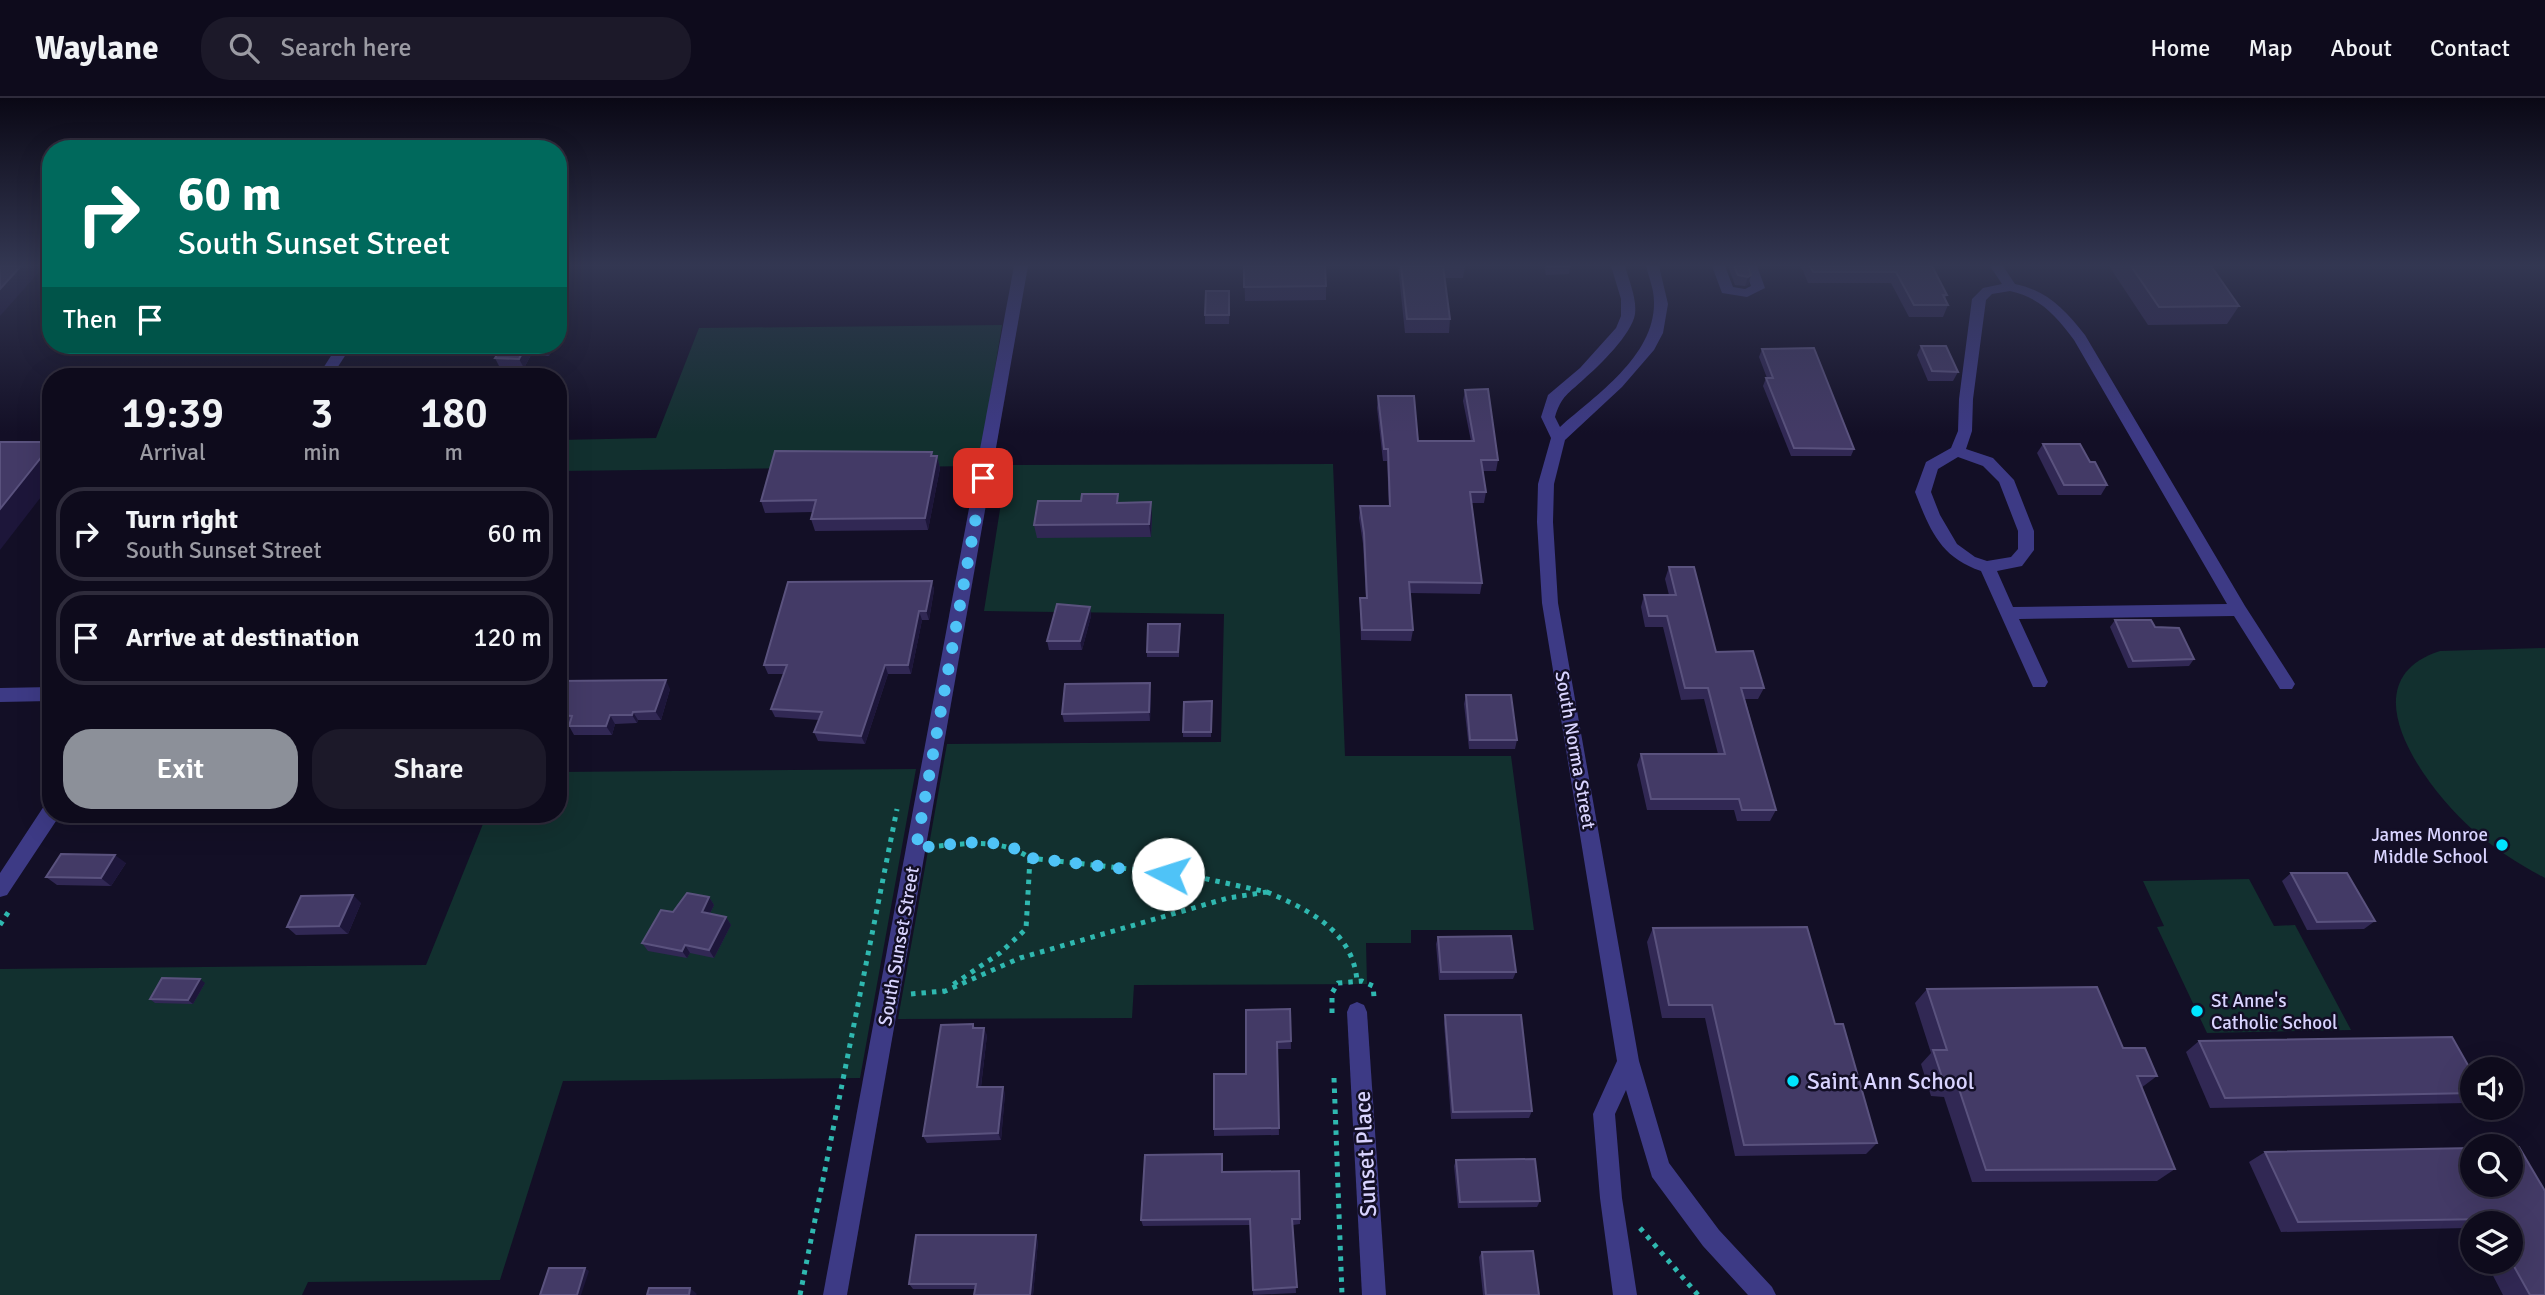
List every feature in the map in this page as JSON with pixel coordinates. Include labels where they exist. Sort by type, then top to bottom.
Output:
[{"type":"street","name":"South Sunset Street","points":[[835,1295],[1011,322]]},
{"type":"street","name":"South Norma Street","points":[[1626,322],[1585,371],[1553,398],[1548,417],[1558,439],[1546,484],[1545,522],[1550,603],[1628,1061],[1660,1170],[1711,1238],[1764,1295]]},
{"type":"street","points":[[1558,439],[1617,384],[1647,350],[1656,333],[1658,322]]},
{"type":"street","points":[[1957,451],[1988,462],[2006,480],[2026,531],[2025,550],[2016,562],[1987,568],[1969,561],[1951,548],[1932,515],[1923,492],[1930,466],[1957,451],[1965,431],[1966,399],[1976,322]]},
{"type":"street","points":[[2067,322],[2080,338],[2239,610],[2286,684]]},
{"type":"street","points":[[1987,568],[2039,682]]},
{"type":"street","points":[[2008,613],[2239,610]]},
{"type":"street","points":[[0,695],[42,694]]},
{"type":"street","points":[[0,889],[43,823]]},
{"type":"street","name":"Sunset Place","points":[[1357,1012],[1374,1295]]},
{"type":"street","points":[[1625,1295],[1611,1198],[1605,1114],[1628,1061]]},
{"type":"path","points":[[800,1295],[898,804]]},
{"type":"path","points":[[916,848],[980,843],[1018,848],[1030,858],[1193,876],[1267,892],[1292,902],[1328,925],[1348,943],[1358,968],[1357,981]]},
{"type":"path","points":[[943,992],[1000,953],[1026,929],[1030,858]]},
{"type":"path","points":[[890,995],[943,992],[1020,958],[1228,898],[1267,892]]},
{"type":"path","points":[[1637,1224],[1698,1295]]},
{"type":"green space","points":[[1002,325],[979,466],[567,471],[567,440],[656,438],[699,328]]},
{"type":"green space","points":[[1333,464],[1345,756],[1511,756],[1534,930],[1411,930],[1411,943],[1366,943],[1367,984],[1134,985],[1132,1018],[898,1019],[947,744],[1221,742],[1224,614],[984,611],[1007,465]]},
{"type":"green space","name":"James Monroe Middle School","points":[[2545,648],[2545,878],[2517,862],[2473,830],[2435,790],[2417,764],[2404,737],[2396,711],[2398,686],[2412,666],[2440,651]]},
{"type":"green space","points":[[916,769],[860,1078],[563,1081],[500,1280],[308,1282],[302,1295],[0,1295],[0,969],[426,965],[483,823],[567,823],[567,772]]},
{"type":"green space","points":[[2249,879],[2274,926],[2295,925],[2351,1030],[2207,1033],[2157,927],[2164,926],[2143,881]]},
{"type":"building","points":[[1921,346],[1946,346],[1958,372],[1932,371]]},
{"type":"building","points":[[1814,348],[1854,449],[1794,448],[1766,378],[1773,378],[1762,349]]},
{"type":"building","points":[[497,354],[522,354],[519,359],[495,358]]},
{"type":"building","points":[[1488,389],[1498,460],[1481,460],[1486,492],[1470,492],[1482,583],[1409,582],[1413,630],[1362,630],[1360,598],[1367,598],[1360,506],[1390,506],[1388,449],[1384,449],[1378,396],[1414,396],[1418,441],[1474,441],[1465,390]]},
{"type":"building","points":[[0,442],[42,442],[42,456],[0,509]]},
{"type":"building","points":[[2043,444],[2080,444],[2090,462],[2095,462],[2107,485],[2064,485]]},
{"type":"building","points":[[775,451],[932,452],[931,456],[937,456],[925,518],[811,519],[816,500],[761,501]]},
{"type":"building","points":[[1082,494],[1118,494],[1117,503],[1151,502],[1149,524],[1034,525],[1038,501],[1081,501]]},
{"type":"building","points":[[1669,567],[1694,567],[1716,652],[1753,651],[1764,688],[1741,688],[1776,810],[1742,810],[1739,799],[1651,799],[1641,754],[1725,754],[1708,688],[1685,688],[1667,616],[1649,616],[1644,595],[1676,595]]},
{"type":"building","points":[[932,581],[926,611],[919,611],[908,665],[885,665],[861,736],[814,732],[822,712],[771,709],[787,665],[764,665],[788,582]]},
{"type":"building","points":[[1057,604],[1090,607],[1080,641],[1047,641]]},
{"type":"building","points":[[2115,620],[2151,620],[2155,627],[2179,628],[2194,659],[2133,661]]},
{"type":"building","points":[[1148,624],[1180,624],[1178,652],[1147,652]]},
{"type":"building","points":[[666,680],[655,711],[610,715],[606,726],[569,726],[572,716],[567,716],[567,681]]},
{"type":"building","points":[[1150,683],[1149,712],[1062,714],[1065,684]]},
{"type":"building","points":[[1466,695],[1511,695],[1517,740],[1470,740]]},
{"type":"building","points":[[1212,701],[1211,732],[1183,732],[1184,702]]},
{"type":"building","points":[[61,854],[115,855],[101,878],[46,877]]},
{"type":"building","points":[[2291,873],[2347,873],[2375,921],[2317,922]]},
{"type":"building","points":[[687,893],[709,897],[702,912],[726,917],[709,950],[685,945],[682,951],[642,943],[661,910],[673,912]]},
{"type":"building","points":[[353,895],[339,926],[287,927],[301,896]]},
{"type":"building","points":[[1807,927],[1835,1024],[1843,1024],[1877,1143],[1744,1145],[1712,1005],[1669,1005],[1653,928]]},
{"type":"building","points":[[1511,936],[1516,972],[1441,972],[1438,937]]},
{"type":"building","points":[[162,978],[200,979],[188,1000],[150,999]]},
{"type":"building","points":[[2097,987],[2123,1048],[2145,1048],[2157,1076],[2137,1076],[2175,1169],[1986,1170],[1957,1083],[1944,1083],[1933,1050],[1947,1050],[1927,989]]},
{"type":"building","points":[[1290,1009],[1291,1041],[1277,1042],[1279,1128],[1214,1129],[1214,1074],[1246,1074],[1246,1010]]},
{"type":"building","points":[[1445,1015],[1521,1015],[1532,1111],[1453,1112]]},
{"type":"building","points":[[973,1024],[973,1028],[984,1028],[977,1087],[1003,1087],[998,1133],[923,1136],[941,1025]]},
{"type":"building","points":[[2452,1037],[2463,1057],[2460,1057],[2460,1093],[2225,1098],[2199,1041]]},
{"type":"building","points":[[2460,1148],[2460,1197],[2523,1197],[2523,1154],[2545,1191],[2545,1295],[2530,1295],[2518,1274],[2523,1274],[2523,1211],[2460,1211],[2460,1219],[2298,1222],[2265,1152]]},
{"type":"building","points":[[1222,1154],[1222,1172],[1299,1171],[1300,1219],[1292,1219],[1297,1287],[1253,1290],[1250,1219],[1141,1220],[1145,1155]]},
{"type":"building","points":[[1535,1159],[1540,1201],[1460,1202],[1456,1160]]},
{"type":"building","points":[[916,1235],[1036,1235],[1030,1295],[974,1295],[976,1284],[909,1284]]},
{"type":"building","points":[[1533,1251],[1539,1295],[1486,1295],[1482,1252]]},
{"type":"building","points":[[549,1268],[585,1268],[577,1295],[540,1295]]},
{"type":"building","points":[[649,1288],[690,1288],[689,1295],[647,1295]]},
{"type":"place","name":"James Monroe Middle School","points":[[2502,845]]},
{"type":"place","name":"St Anne's Catholic School","points":[[2197,1011]]},
{"type":"place","name":"Saint Ann School","points":[[1793,1081]]},
{"type":"route","points":[[983,478],[916,848],[980,843],[1018,848],[1030,858],[1168,874]]}]
